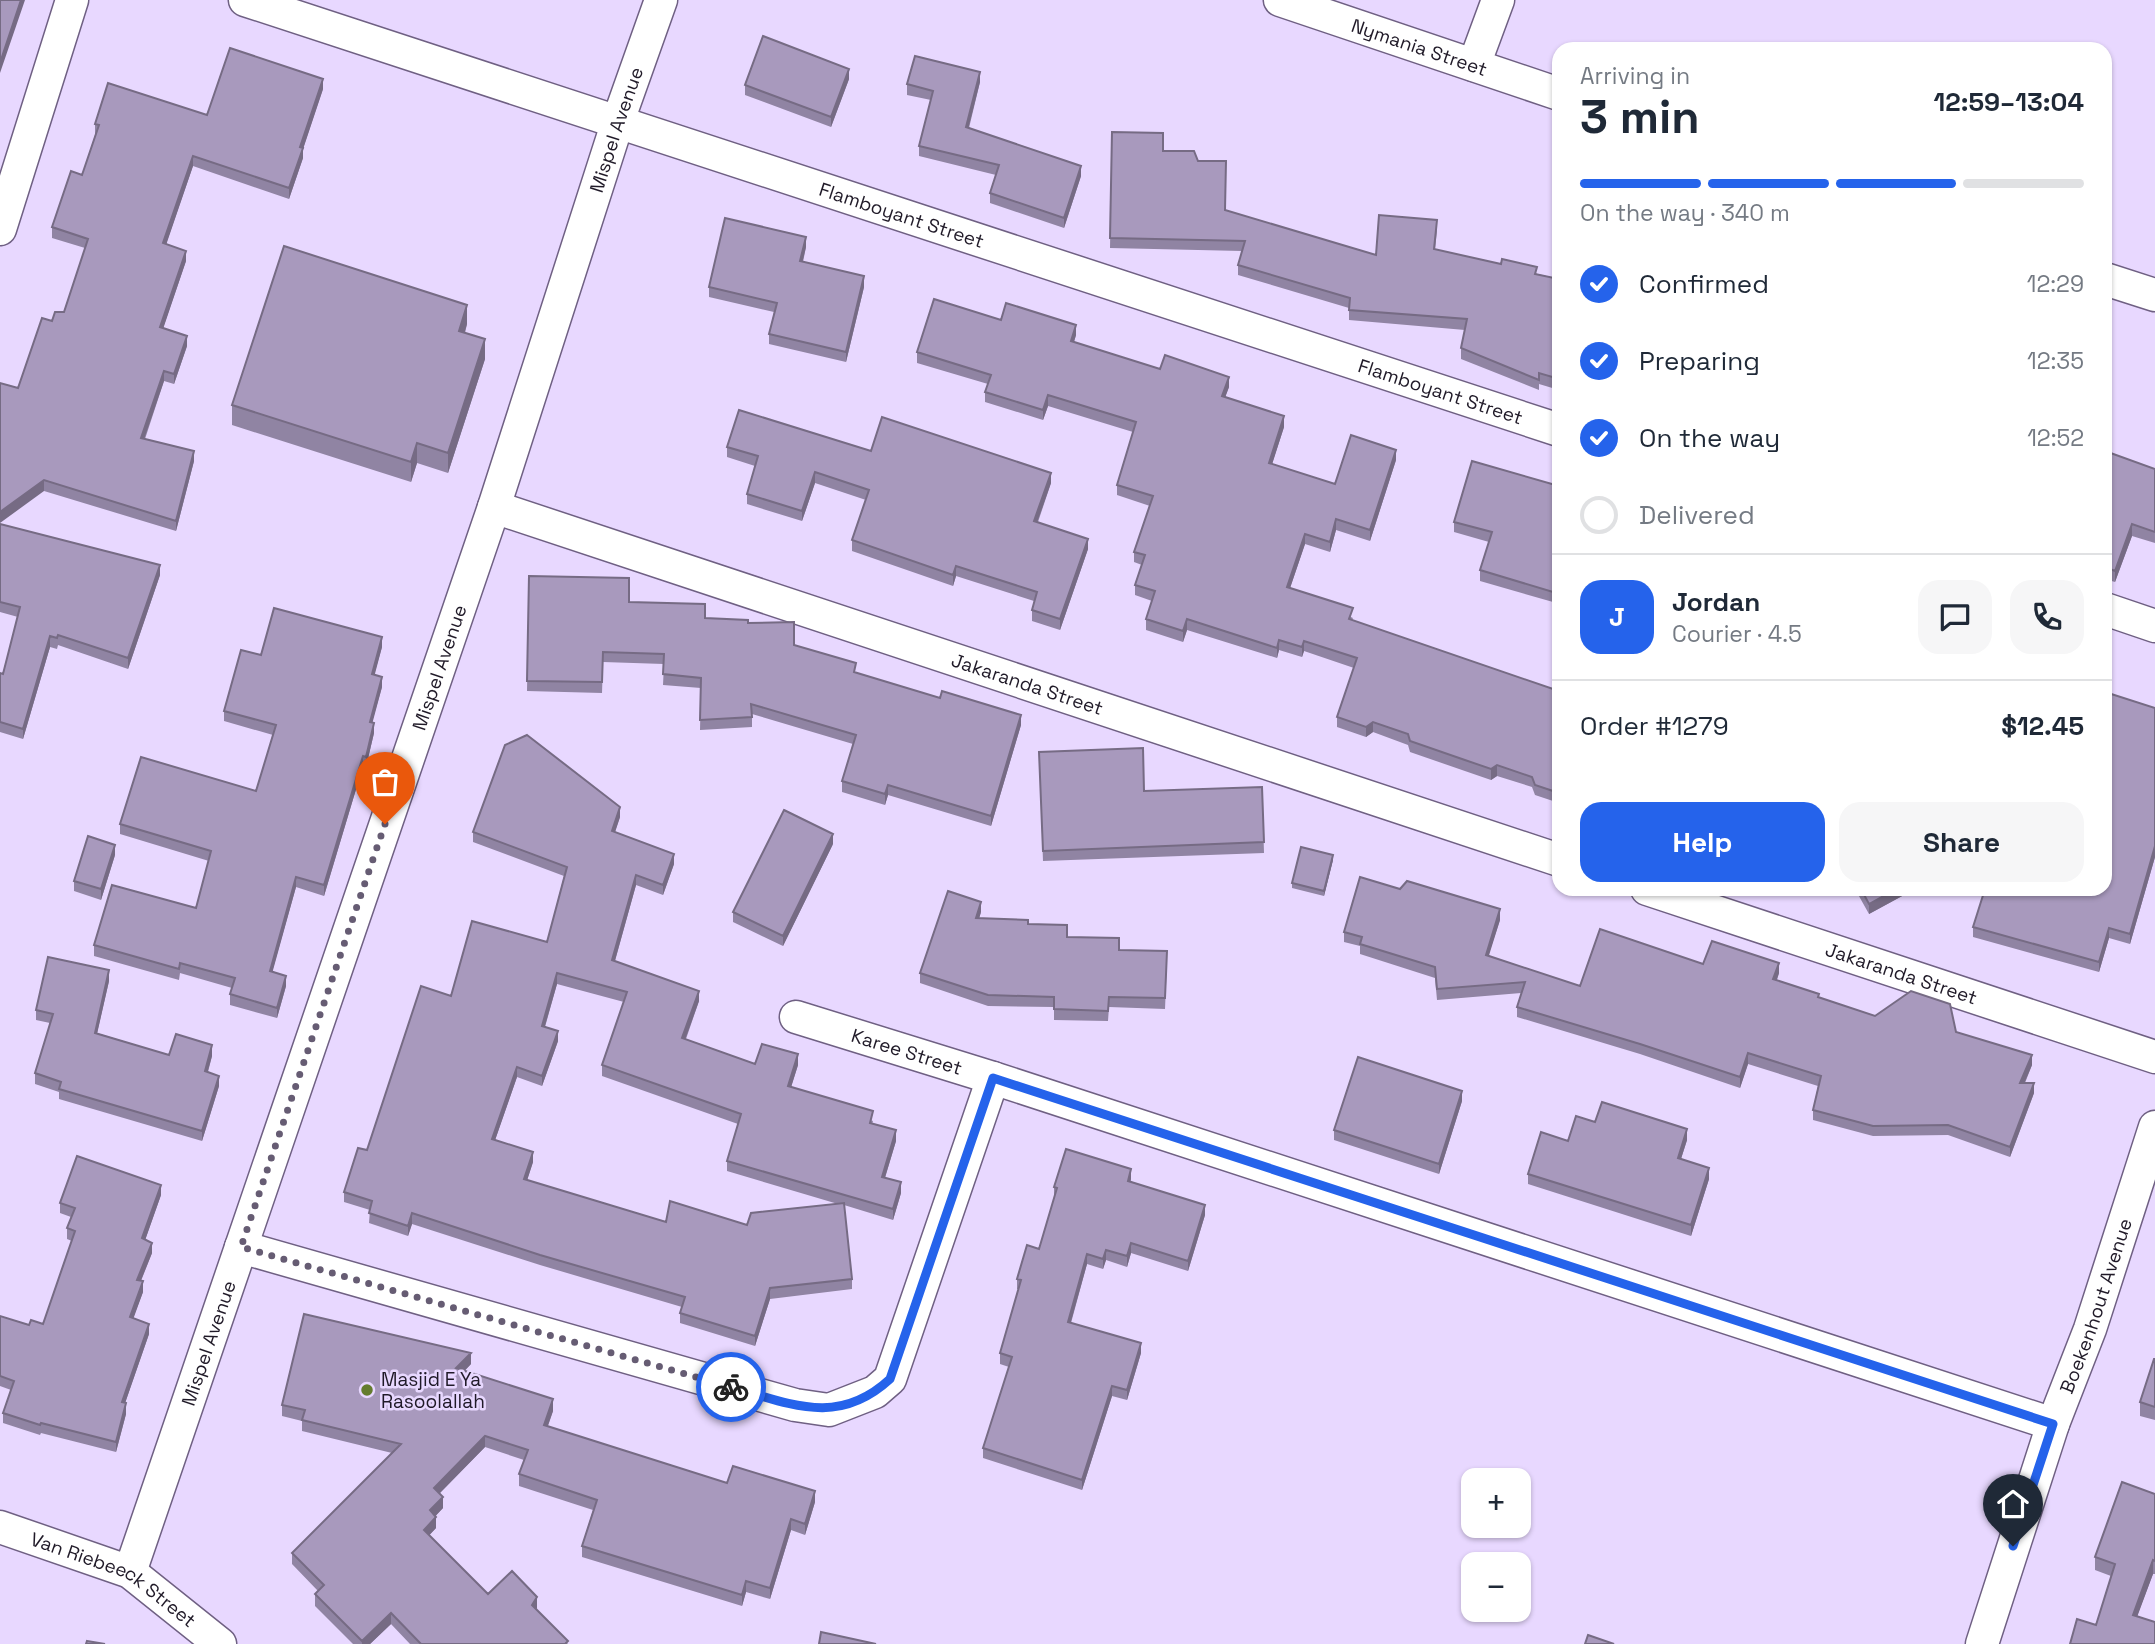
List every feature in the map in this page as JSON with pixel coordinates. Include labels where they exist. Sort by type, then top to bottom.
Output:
[{"type":"street","points":[[0,229],[72,0]]},
{"type":"street","name":"Flamboyant Street","points":[[245,0],[1552,428]]},
{"type":"street","name":"Mispel Avenue","points":[[130,1572],[494,507],[618,121],[661,0]]},
{"type":"street","name":"Nymania Street","points":[[1280,0],[1552,92]]},
{"type":"street","points":[[1474,65],[1498,0]]},
{"type":"street","points":[[2112,281],[2155,295]]},
{"type":"street","name":"Jakaranda Street","points":[[494,507],[1552,858]]},
{"type":"street","points":[[2112,611],[2155,626]]},
{"type":"street","name":"Jakaranda Street","points":[[1668,896],[2155,1057]]},
{"type":"street","name":"Karee Street","points":[[796,1017],[993,1078],[2053,1424]]},
{"type":"street","points":[[241,1247],[794,1405],[829,1409],[875,1392],[890,1379],[993,1078]]},
{"type":"street","name":"Boekenhout Avenue","points":[[1982,1644],[2053,1424],[2090,1329],[2155,1127]]},
{"type":"street","name":"Van Riebeeck Street","points":[[0,1527],[130,1572],[220,1644]]},
{"type":"building","points":[[0,0],[21,0],[0,63]]},
{"type":"building","points":[[763,36],[849,69],[831,117],[745,85]]},
{"type":"building","points":[[230,48],[323,79],[289,188],[193,156],[163,243],[186,251],[160,327],[187,336],[174,374],[164,371],[141,438],[194,451],[176,521],[44,480],[0,512],[0,383],[18,388],[42,318],[52,321],[55,312],[64,312],[88,239],[52,227],[71,171],[82,175],[99,125],[95,124],[108,83],[207,115]]},
{"type":"building","points":[[915,56],[980,72],[966,127],[1081,166],[1064,218],[990,193],[999,165],[919,146],[933,91],[907,84]]},
{"type":"building","points":[[1112,132],[1163,133],[1163,151],[1194,151],[1198,161],[1226,161],[1225,210],[1376,255],[1379,215],[1437,220],[1434,249],[1501,264],[1502,259],[1537,267],[1535,274],[1552,278],[1552,377],[1539,373],[1539,380],[1461,348],[1467,319],[1349,310],[1350,298],[1238,265],[1245,241],[1110,238]]},
{"type":"building","points":[[725,218],[806,237],[800,261],[864,276],[846,352],[769,334],[777,303],[709,287]]},
{"type":"building","points":[[284,246],[467,305],[459,331],[485,339],[448,453],[417,443],[411,462],[232,405]]},
{"type":"building","points":[[934,299],[1001,320],[1006,303],[1076,325],[1071,341],[1160,369],[1165,355],[1229,377],[1222,396],[1284,416],[1269,463],[1335,484],[1351,435],[1396,450],[1370,530],[1336,519],[1330,542],[1305,534],[1287,587],[1353,608],[1349,619],[1552,689],[1552,791],[1535,785],[1532,777],[1497,765],[1491,769],[1462,759],[1410,741],[1408,734],[1373,722],[1366,727],[1337,717],[1357,658],[1304,641],[1302,647],[1279,640],[1277,648],[1187,619],[1183,631],[1146,619],[1155,591],[1135,585],[1145,555],[1134,552],[1153,496],[1117,485],[1136,422],[1048,395],[1043,410],[985,392],[991,375],[917,352]]},
{"type":"building","points":[[739,410],[871,451],[882,417],[1051,473],[1034,521],[1088,539],[1060,619],[1032,610],[1037,592],[956,566],[953,575],[852,540],[869,490],[815,472],[802,511],[747,494],[758,456],[727,447]]},
{"type":"building","points":[[2112,454],[2155,469],[2155,532],[2132,524],[2115,571],[2112,570]]},
{"type":"building","points":[[1472,461],[1552,484],[1552,592],[1480,570],[1492,532],[1454,522]]},
{"type":"building","points":[[0,524],[160,565],[128,658],[58,635],[57,638],[50,636],[23,729],[0,722],[0,673],[3,674],[20,607],[0,602]]},
{"type":"building","points":[[529,576],[629,578],[629,602],[705,604],[705,618],[748,620],[748,623],[794,622],[794,645],[856,663],[854,672],[940,698],[942,691],[1021,715],[991,816],[888,785],[885,794],[842,781],[856,735],[751,704],[752,717],[700,720],[701,678],[663,674],[664,654],[603,652],[602,682],[527,681]]},
{"type":"building","points":[[274,608],[382,637],[372,674],[382,677],[370,722],[374,723],[366,757],[363,756],[324,885],[296,877],[270,971],[286,976],[277,1008],[230,994],[235,978],[180,963],[179,969],[94,945],[112,885],[196,908],[211,851],[120,824],[141,757],[256,791],[276,725],[224,711],[241,650],[261,655]]},
{"type":"building","points":[[2112,694],[2155,708],[2155,846],[2130,934],[2109,928],[2099,962],[1973,927],[1983,896],[2112,896]]},
{"type":"building","points":[[527,735],[620,807],[612,831],[674,854],[663,885],[636,875],[612,960],[699,991],[682,1038],[755,1064],[762,1044],[798,1054],[788,1086],[873,1111],[870,1123],[896,1130],[882,1177],[901,1182],[893,1209],[727,1161],[741,1114],[602,1065],[627,992],[557,973],[542,1026],[558,1031],[542,1076],[517,1067],[492,1139],[533,1152],[524,1179],[666,1222],[670,1201],[747,1225],[751,1213],[844,1203],[852,1279],[770,1288],[755,1336],[680,1313],[685,1297],[540,1255],[412,1213],[408,1226],[369,1213],[372,1201],[344,1192],[358,1148],[367,1150],[421,986],[451,996],[472,921],[547,942],[567,867],[473,832],[505,745]]},
{"type":"building","points":[[1143,748],[1144,791],[1262,787],[1264,842],[1043,851],[1039,752]]},
{"type":"building","points":[[784,810],[833,834],[783,936],[733,912]]},
{"type":"building","points":[[88,836],[115,845],[101,889],[74,881]]},
{"type":"building","points":[[1301,847],[1333,855],[1324,891],[1292,883]]},
{"type":"building","points":[[1360,877],[1400,889],[1407,881],[1500,909],[1486,955],[1580,986],[1600,929],[1703,964],[1712,941],[1779,963],[1773,979],[1875,1016],[1911,991],[1950,1004],[1956,1032],[2032,1055],[2020,1083],[2034,1083],[2010,1147],[1948,1125],[1873,1126],[1813,1110],[1821,1076],[1748,1053],[1740,1077],[1517,1007],[1525,982],[1437,989],[1435,967],[1360,944],[1362,937],[1344,932]]},
{"type":"building","points":[[948,891],[981,902],[976,918],[1067,925],[1067,937],[1119,938],[1119,950],[1167,951],[1165,998],[1109,997],[1108,1011],[1054,1009],[1054,997],[988,995],[920,973]]},
{"type":"building","points":[[1865,896],[1883,896],[1869,904]]},
{"type":"building","points":[[48,957],[109,970],[95,1033],[169,1055],[176,1034],[212,1045],[205,1071],[219,1076],[202,1131],[59,1089],[61,1082],[35,1073],[53,1014],[36,1010]]},
{"type":"building","points":[[1358,1057],[1462,1091],[1439,1164],[1334,1130]]},
{"type":"building","points":[[1602,1102],[1687,1129],[1678,1158],[1709,1168],[1691,1225],[1528,1174],[1541,1132],[1568,1141],[1576,1116],[1595,1122]]},
{"type":"building","points":[[1066,1149],[1131,1169],[1128,1181],[1205,1205],[1188,1261],[1131,1243],[1127,1256],[1106,1250],[1103,1259],[1087,1254],[1068,1322],[1141,1343],[1127,1390],[1112,1386],[1082,1480],[983,1448],[1012,1357],[1000,1353],[1021,1280],[1017,1279],[1027,1245],[1039,1249]]},
{"type":"building","points":[[77,1156],[161,1185],[142,1238],[152,1243],[137,1280],[143,1281],[130,1317],[149,1324],[122,1402],[126,1403],[116,1442],[41,1423],[40,1425],[3,1413],[14,1381],[0,1376],[0,1316],[29,1325],[31,1320],[43,1324],[75,1231],[67,1228],[75,1208],[60,1203]]},
{"type":"building","points":[[304,1314],[471,1353],[456,1368],[553,1399],[544,1425],[727,1483],[733,1466],[815,1491],[805,1524],[791,1519],[770,1588],[746,1581],[742,1595],[582,1546],[597,1500],[519,1474],[528,1450],[485,1436],[434,1488],[443,1497],[430,1510],[436,1517],[424,1530],[488,1594],[512,1571],[537,1597],[532,1605],[568,1641],[565,1644],[421,1644],[391,1613],[362,1641],[315,1594],[324,1585],[292,1553],[401,1444],[302,1420],[305,1410],[282,1405]]},
{"type":"building","points":[[2155,1359],[2155,1407],[2140,1402]]},
{"type":"building","points":[[2122,1482],[2155,1494],[2155,1561],[2153,1560],[2133,1615],[2155,1622],[2155,1644],[2070,1644],[2077,1619],[2096,1625],[2115,1564],[2095,1557]]},
{"type":"building","points":[[821,1632],[876,1644],[819,1644]]},
{"type":"building","points":[[1588,1635],[1614,1644],[1585,1644]]},
{"type":"way so far","points":[[385,824],[241,1247],[731,1387]]},
{"type":"place","name":"Masjid E Ya Rasoolallah","points":[[367,1390]]},
{"type":"route","points":[[731,1387],[794,1405],[829,1409],[875,1392],[890,1379],[993,1078],[2053,1424],[2013,1546]]}]
